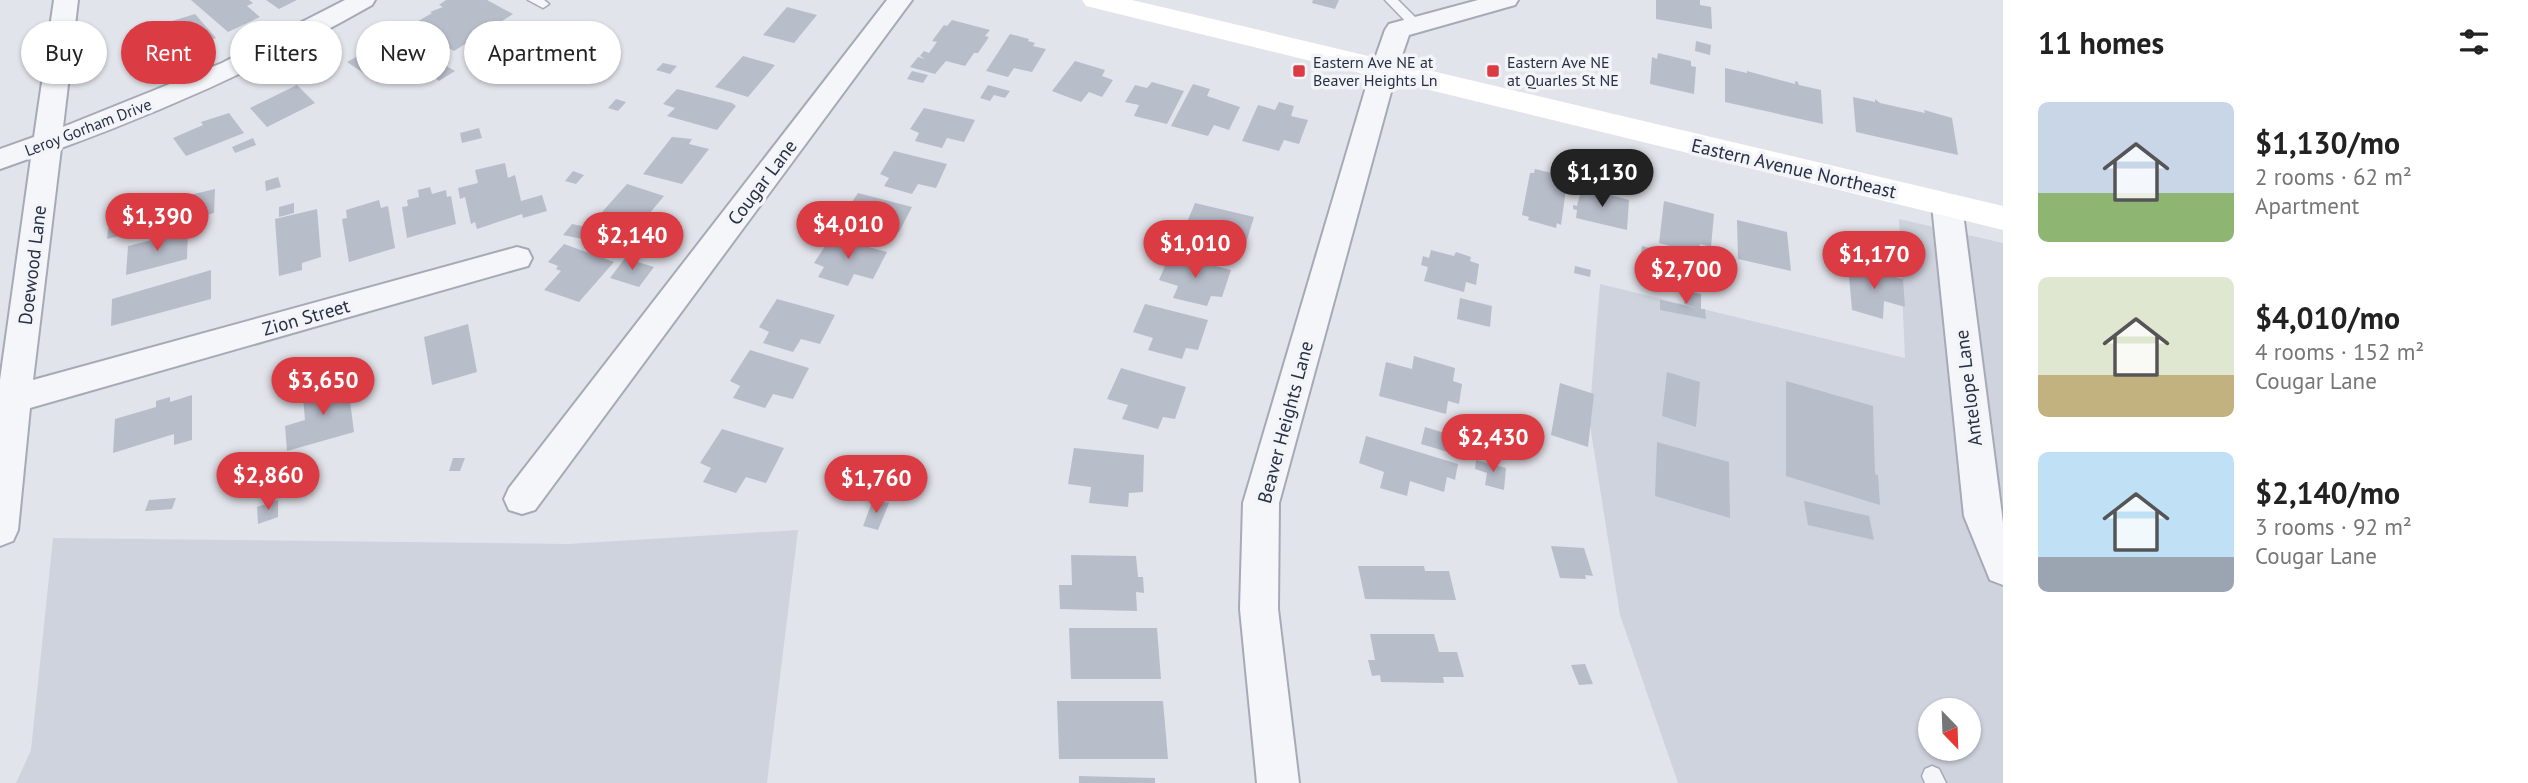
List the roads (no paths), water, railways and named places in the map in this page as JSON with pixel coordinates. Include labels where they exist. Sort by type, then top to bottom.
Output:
[{"type":"main road","name":"Eastern Avenue Northeast","points":[[1096,0],[2003,218]]},
{"type":"street","name":"Doewood Lane","points":[[0,530],[14,399],[66,0]]},
{"type":"street","name":"Leroy Gorham Drive","points":[[0,159],[47,144],[222,73],[318,26],[363,0]]},
{"type":"street","name":"Cougar Lane","points":[[522,499],[900,0]]},
{"type":"street","points":[[1416,25],[1506,0]]},
{"type":"street","name":"Beaver Heights Lane","points":[[1278,783],[1261,663],[1256,557],[1261,503],[1384,70],[1398,30],[1416,25]]},
{"type":"street","name":"Antelope Lane","points":[[1947,205],[1982,516],[2003,568]]},
{"type":"street","name":"Zion Street","points":[[14,399],[517,258]]},
{"type":"lane","points":[[1391,0],[1416,25]]},
{"type":"place","name":"Eastern Ave NE at Beaver Heights Ln","points":[[1299,71]]},
{"type":"place","name":"Eastern Ave NE at Quarles St NE","points":[[1493,71]]}]
